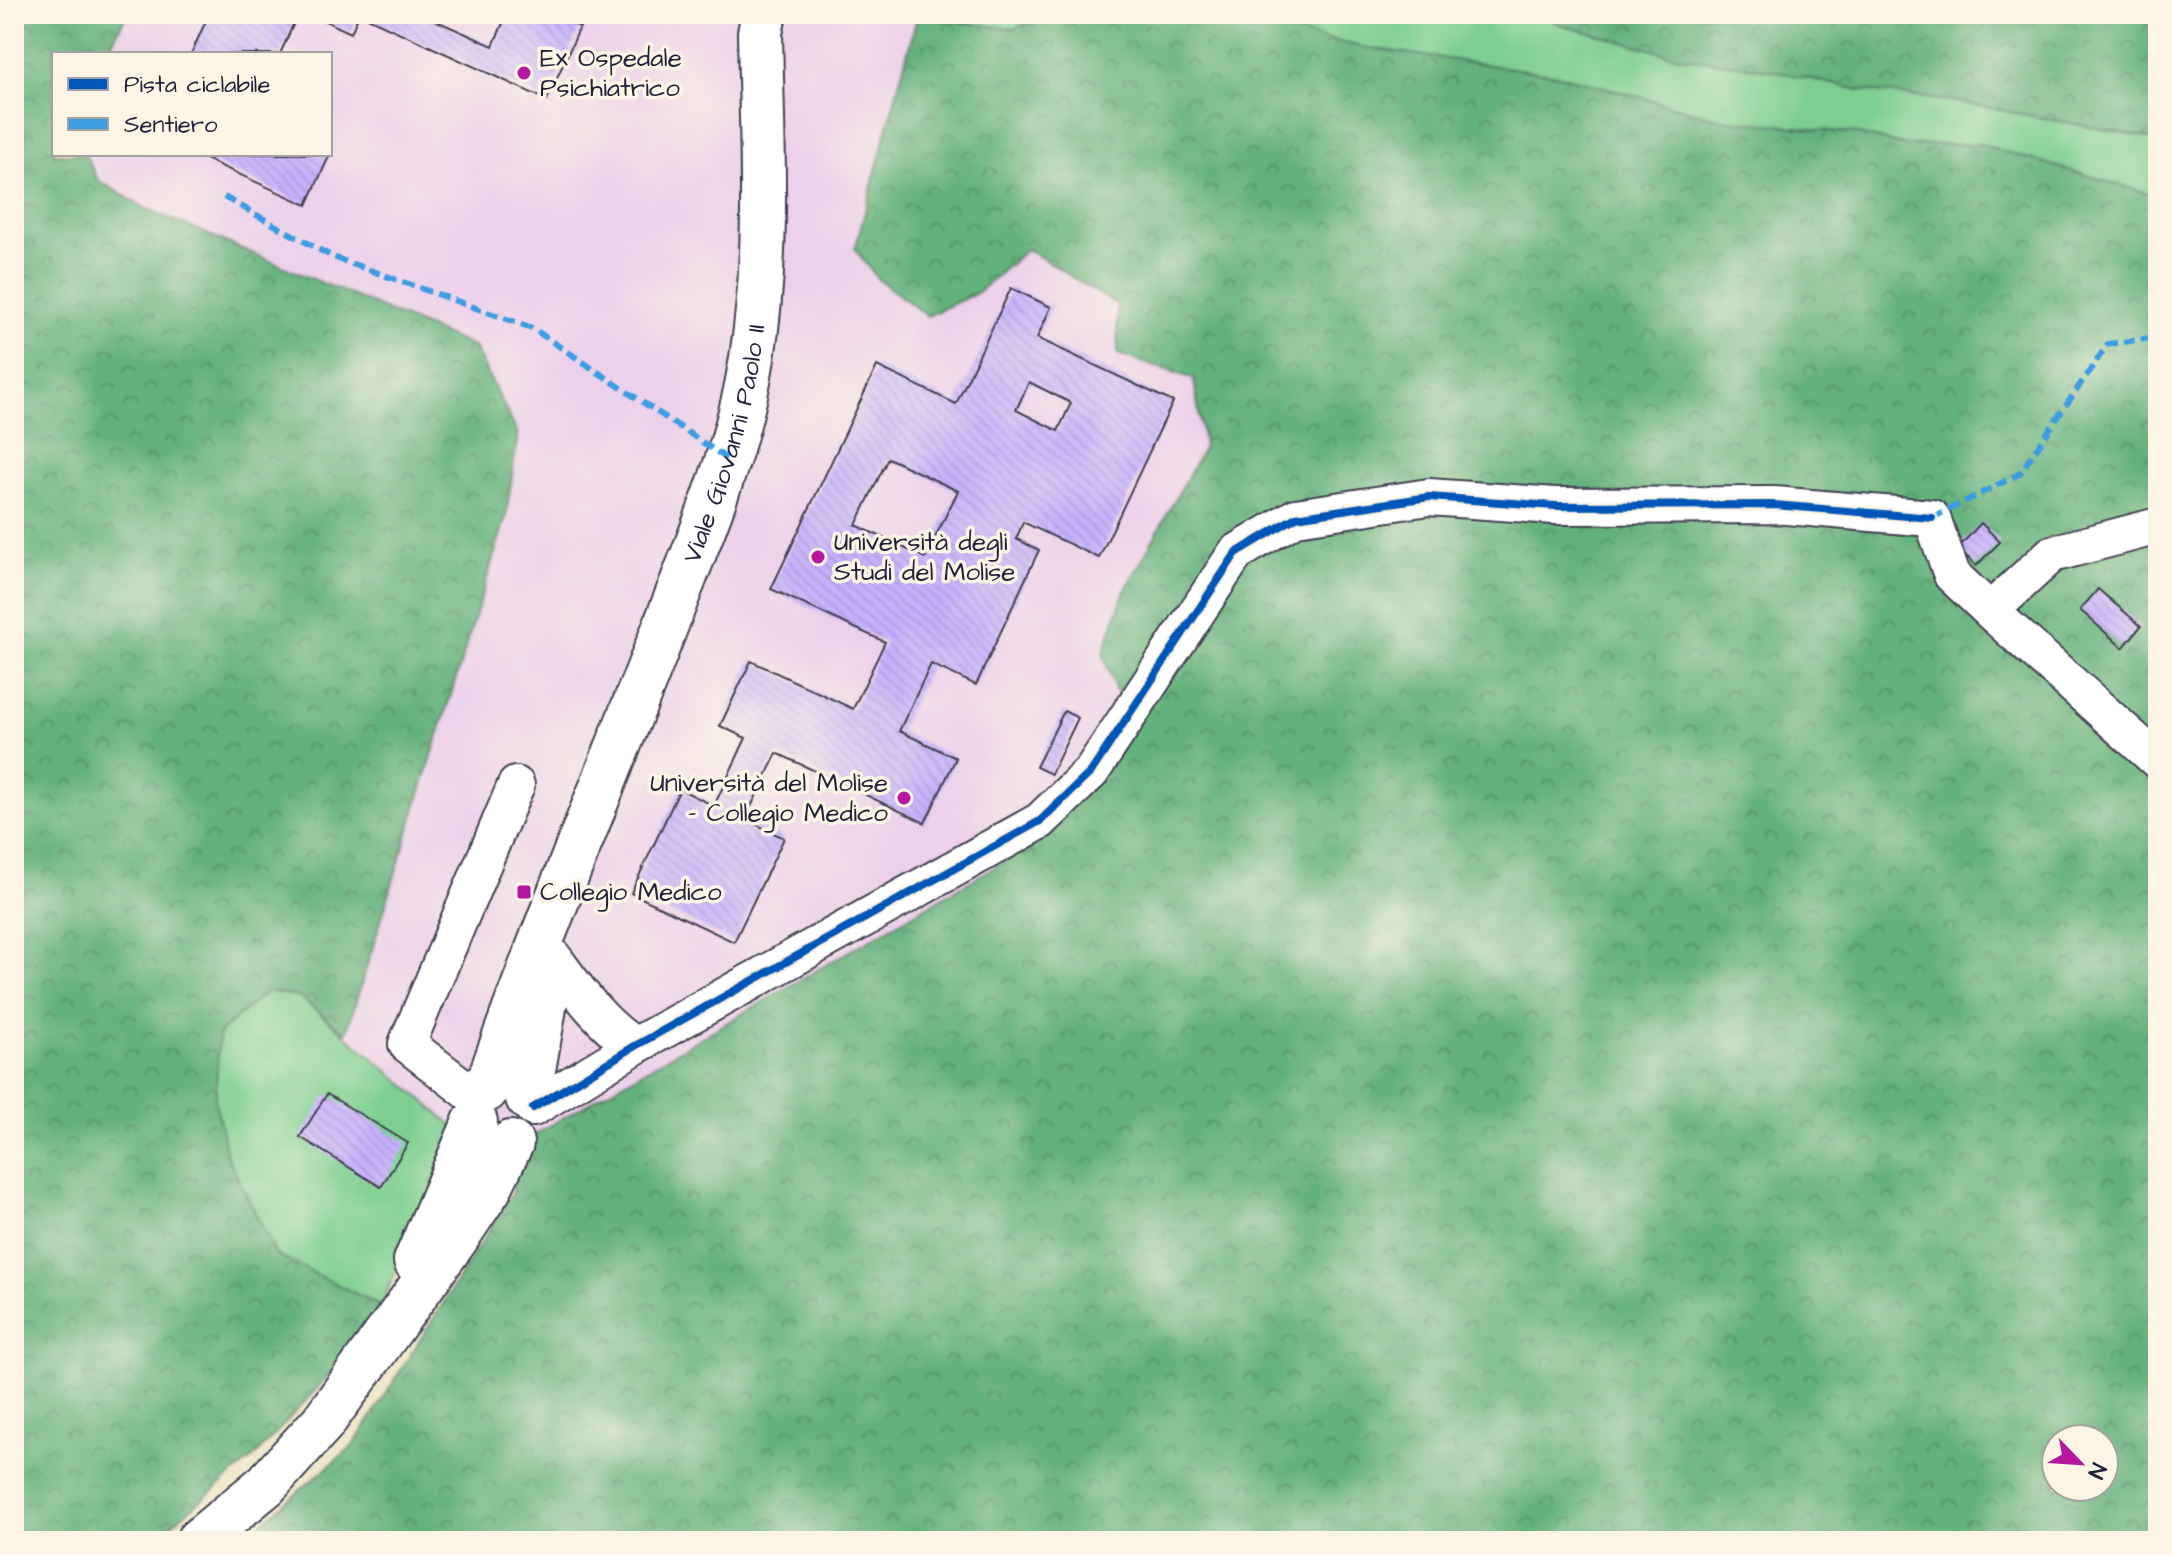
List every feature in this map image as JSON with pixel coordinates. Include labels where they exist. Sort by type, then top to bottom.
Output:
[{"type":"main road","name":"Viale Giovanni Paolo II","points":[[198,1541],[266,1485],[323,1422],[481,1202],[502,1110],[521,987],[579,851],[729,460],[752,360],[764,257],[760,33],[764,14]]},
{"type":"main road","name":"Viale Giovanni Paolo II","points":[[502,1110],[553,957],[579,851]]},
{"type":"street","points":[[516,785],[407,1044],[502,1110],[635,1046],[1040,821],[1091,772],[1236,553],[1296,517],[1429,497],[1555,506],[1774,505],[1932,518],[1952,575],[2158,761]]},
{"type":"street","points":[[1990,611],[2052,554],[2158,526]]},
{"type":"street","points":[[553,957],[582,998],[612,1031],[635,1046]]},
{"type":"shaded area","name":"Università degli Studi del Molise","points":[[127,14],[922,14],[917,17],[855,249],[977,293],[1027,249],[1117,305],[1118,354],[1194,379],[1204,447],[1124,593],[1103,654],[1128,704],[1015,855],[530,1137],[456,1128],[346,1033],[506,517],[474,347],[145,208],[98,180],[86,156],[332,156],[332,52],[107,52]]},
{"type":"green space","points":[[14,14],[127,14],[107,52],[52,52],[52,156],[86,156],[98,180],[145,208],[474,347],[518,434],[506,517],[346,1033],[300,997],[267,991],[219,1033],[215,1101],[227,1156],[276,1255],[381,1306],[334,1370],[253,1458],[151,1541],[14,1541]]},
{"type":"green space","points":[[922,14],[1047,14],[1014,29],[917,17]]},
{"type":"green space","points":[[1047,14],[1211,14],[1362,47],[1560,75],[1720,119],[1859,134],[1903,145],[1979,144],[2158,196],[2158,1541],[239,1541],[353,1446],[513,1192],[509,1154],[530,1137],[1015,855],[1128,704],[1116,691],[1103,654],[1124,593],[1204,447],[1194,379],[1118,354],[1117,305],[1027,249],[977,293],[927,316],[878,279],[855,249],[917,17],[1014,29]]},
{"type":"green space","points":[[1211,14],[1540,14],[1559,24],[1675,56],[1771,70],[1860,90],[1959,102],[2158,140],[2158,196],[1979,144],[1903,145],[1859,134],[1720,119],[1559,75],[1362,47]]},
{"type":"green space","points":[[1540,14],[2158,14],[2158,140],[1959,102],[1860,90],[1771,70],[1675,56],[1559,24]]},
{"type":"green space","points":[[267,991],[300,997],[456,1128],[381,1306],[276,1255],[227,1156],[215,1101],[219,1033]]},
{"type":"building","points":[[209,14],[298,14],[281,52],[192,52]]},
{"type":"building","points":[[310,14],[359,14],[351,33]]},
{"type":"building","name":"Ex Ospedale Psichiatrico","points":[[359,14],[421,14],[493,46],[507,14],[550,14],[580,27],[547,100]]},
{"type":"building","points":[[204,156],[329,156],[307,205]]},
{"type":"building","points":[[1011,288],[1051,307],[1037,338],[1173,402],[1099,558],[1023,522],[1016,539],[1039,550],[976,685],[931,664],[899,731],[956,758],[925,823],[777,753],[745,819],[784,838],[734,942],[631,893],[680,789],[714,806],[746,738],[720,726],[751,661],[853,709],[885,642],[771,589],[877,366],[956,404]],"holes":[[[1029,382],[1071,403],[1058,431],[1016,410]],[[888,458],[958,491],[925,558],[856,525]]]},
{"type":"building","points":[[1981,523],[2000,542],[1976,566],[1958,548]]},
{"type":"building","points":[[2098,589],[2141,626],[2123,648],[2080,610]]},
{"type":"building","points":[[1064,711],[1078,718],[1051,774],[1036,767]]},
{"type":"building","points":[[327,1094],[408,1143],[381,1187],[300,1137]]},
{"type":"marked path","points":[[224,197],[333,257],[532,328],[729,460]]},
{"type":"marked path","points":[[1932,518],[2019,474],[2108,344],[2158,337]]},
{"type":"cycle path","points":[[533,1108],[635,1046],[1040,821],[1091,772],[1236,553],[1296,517],[1429,497],[1555,506],[1774,505],[1932,518]]},
{"type":"place","name":"Ex Ospedale Psichiatrico","points":[[524,73]]},
{"type":"place","name":"Università degli Studi del Molise","points":[[818,557]]},
{"type":"place","name":"Università del Molise - Collegio Medico","points":[[904,798]]},
{"type":"place","name":"Collegio Medico","points":[[524,892]]}]
